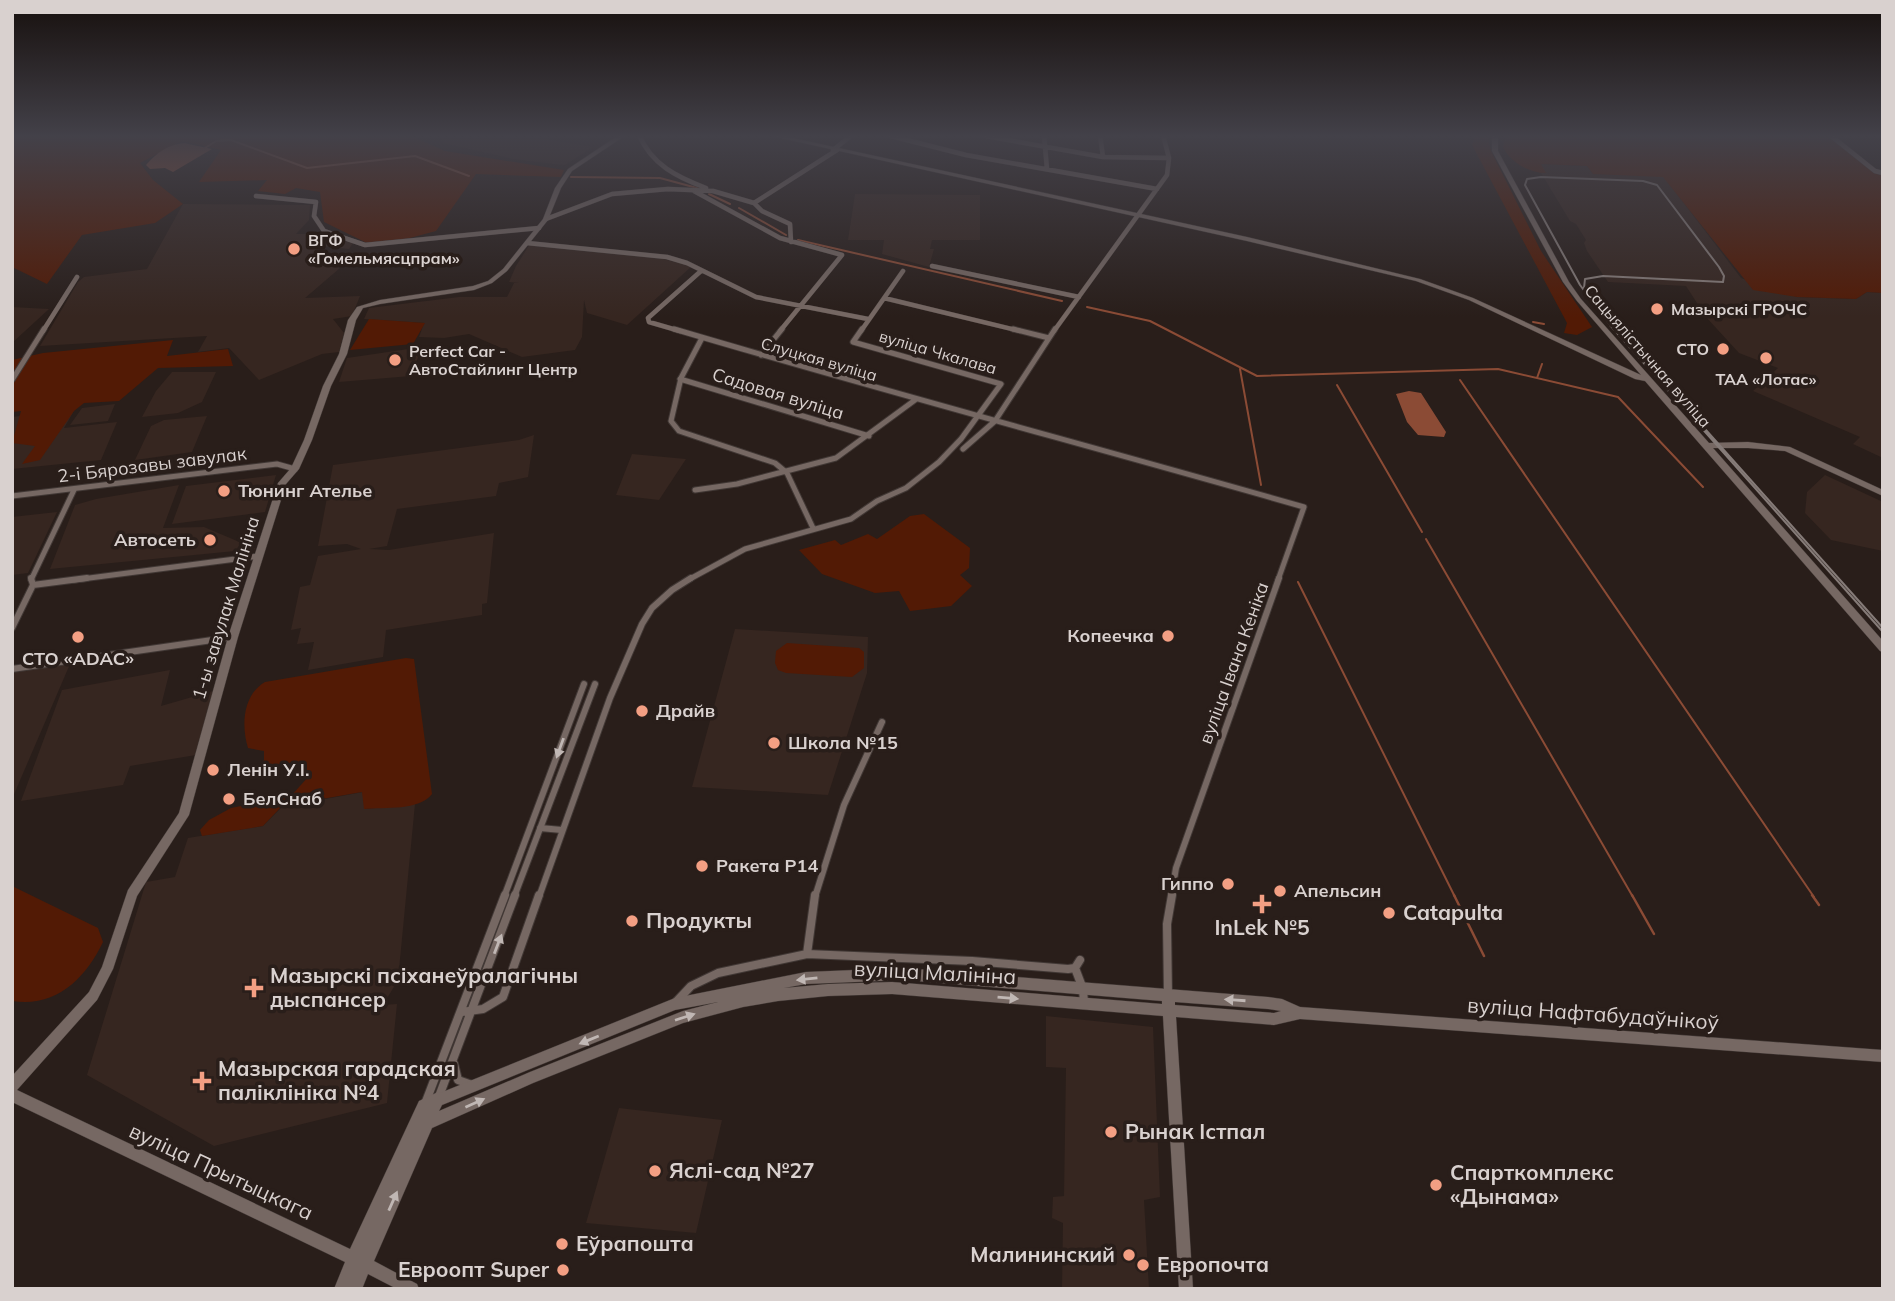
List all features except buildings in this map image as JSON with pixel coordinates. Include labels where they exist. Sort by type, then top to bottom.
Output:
[{"type":"main road","name":"1-ы завулак Малініна","points":[[12,1086],[93,996],[107,969],[132,894],[184,814],[233,637],[282,483],[295,469],[343,354],[352,320],[360,307],[474,288],[490,282],[505,270],[540,228],[556,196]]},
{"type":"main road","points":[[1046,196],[1247,239],[1418,280],[1471,299],[1648,379]]},
{"type":"main road","name":"Сацыялістычная вуліца","points":[[1519,196],[1566,282],[1623,352],[1883,648]]},
{"type":"main road","points":[[1600,359],[1623,352]]},
{"type":"main road","points":[[1707,446],[1748,445],[1787,449],[1883,493]]},
{"type":"main road","name":"вуліца Малініна","points":[[424,1106],[675,1004],[806,978],[892,975],[1168,996]]},
{"type":"main road","name":"вуліца Малініна","points":[[412,1130],[530,1078],[683,1017],[743,1001],[828,990],[892,988],[1170,1011]]},
{"type":"main road","points":[[1168,996],[1186,1289]]},
{"type":"main road","name":"вуліца Нафтабудаўнікоў","points":[[1168,996],[1268,1003],[1282,1005],[1300,1013]]},
{"type":"main road","name":"вуліца Нафтабудаўнікоў","points":[[1170,1011],[1274,1018],[1300,1013],[1883,1056]]},
{"type":"main road","name":"вуліца Прытыцкага","points":[[12,1095],[412,1289]]},
{"type":"main road","points":[[341,1289],[359,1261],[438,1099]]},
{"type":"main road","points":[[354,1289],[359,1261],[424,1106]]},
{"type":"street","points":[[546,219],[607,196]]},
{"type":"street","points":[[704,196],[791,242],[842,255],[762,354]]},
{"type":"street","points":[[728,196],[752,203],[762,211],[790,224],[791,242]]},
{"type":"street","points":[[729,208],[752,203],[763,196]]},
{"type":"street","points":[[963,449],[995,421],[1049,338],[1152,196]]},
{"type":"street","points":[[256,197],[316,202],[314,216],[324,231],[365,245],[540,228]]},
{"type":"street","points":[[527,243],[632,251],[672,259],[694,266],[756,297],[868,319],[903,271]]},
{"type":"street","points":[[932,266],[1079,297]]},
{"type":"street","name":"Слуцкая вуліца","points":[[701,271],[648,318],[653,325],[762,354],[915,400],[1141,460]]},
{"type":"street","points":[[12,380],[77,277]]},
{"type":"street","points":[[884,298],[1049,338]]},
{"type":"street","name":"вуліца Чкалава","points":[[868,319],[853,342],[1000,384],[977,417]]},
{"type":"street","points":[[702,338],[687,359],[674,394],[671,421],[679,431],[775,463],[788,472],[813,528]]},
{"type":"street","name":"Садовая вуліца","points":[[680,379],[869,436]]},
{"type":"street","points":[[695,490],[788,472],[836,458],[915,400]]},
{"type":"street","points":[[462,1012],[472,1012],[494,1004],[503,997],[628,651],[652,608],[672,590],[712,565],[745,549],[851,519],[906,488],[939,463],[977,417]]},
{"type":"street","name":"вуліца Івана Кеніка","points":[[1141,460],[1304,506],[1176,868],[1167,924],[1168,996]]},
{"type":"street","name":"2-і Бярозавы завулак","points":[[12,496],[277,464],[295,469]]},
{"type":"street","points":[[12,628],[33,585],[31,579],[74,489]]},
{"type":"street","points":[[33,585],[261,555]]},
{"type":"street","points":[[12,669],[233,637]]},
{"type":"street","points":[[424,1106],[462,1012],[584,684]]},
{"type":"street","points":[[438,1099],[595,684]]},
{"type":"street","points":[[807,954],[822,867],[850,797],[854,778],[882,722]]},
{"type":"street","points":[[531,827],[562,830]]},
{"type":"street","name":"вуліца Малініна","points":[[675,1004],[691,986],[718,973],[807,954],[1077,964],[1083,989]]},
{"type":"street","points":[[1083,989],[1084,1004]]},
{"type":"street","points":[[453,1062],[458,1080],[474,1085]]},
{"type":"shaded area","points":[[12,196],[173,196],[183,204],[155,223],[82,235],[47,284],[12,267]]},
{"type":"shaded area","points":[[320,196],[461,196],[436,231],[406,239],[367,243],[324,222]]},
{"type":"shaded area","points":[[855,196],[980,196],[980,240],[932,240],[930,249],[934,249],[929,267],[882,254],[884,240],[848,240]]},
{"type":"shaded area","points":[[1499,196],[1513,196],[1541,251],[1592,327],[1577,335],[1564,333],[1567,323]]},
{"type":"shaded area","points":[[1555,196],[1678,196],[1741,278],[1797,297],[1856,299],[1867,292],[1883,293],[1883,458],[1853,444],[1860,437],[1753,391],[1778,368],[1739,353],[1706,317],[1686,286],[1608,282],[1587,251],[1584,243],[1586,240],[1576,224],[1570,221]]},
{"type":"shaded area","points":[[1678,196],[1883,196],[1883,293],[1867,292],[1856,299],[1797,297],[1753,290]]},
{"type":"shaded area","points":[[183,204],[310,205],[309,220],[296,234],[324,234],[353,243],[349,249],[320,246],[305,262],[340,268],[305,298],[360,296],[352,316],[333,319],[344,333],[339,352],[322,354],[259,380],[229,348],[198,352],[207,336],[40,346],[78,282],[84,277],[147,269]]},
{"type":"shaded area","points":[[530,244],[634,252],[692,266],[627,325],[587,313],[584,300],[582,337],[575,350],[522,357],[469,334],[444,338],[419,337],[424,323],[364,319],[369,308],[459,297],[507,297],[514,283],[519,283],[509,282]]},
{"type":"shaded area","points":[[12,307],[49,309],[12,343]]},
{"type":"shaded area","points":[[369,319],[425,323],[413,344],[350,350]]},
{"type":"shaded area","points":[[173,340],[167,356],[228,349],[233,366],[158,368],[119,401],[84,403],[74,411],[40,460],[22,464],[35,446],[12,443],[21,411],[12,412],[12,360],[43,353]]},
{"type":"shaded area","points":[[422,347],[411,376],[339,382],[347,358]]},
{"type":"shaded area","points":[[172,372],[216,372],[202,402],[178,413],[142,417],[156,391]]},
{"type":"shaded area","points":[[1409,391],[1421,393],[1446,432],[1444,437],[1418,435],[1407,422],[1396,394]]},
{"type":"shaded area","points":[[115,404],[108,421],[70,425],[82,408]]},
{"type":"shaded area","points":[[75,409],[64,428],[117,422],[101,460],[12,469],[12,417]]},
{"type":"shaded area","points":[[207,416],[192,452],[135,460],[151,426],[164,420]]},
{"type":"shaded area","points":[[534,435],[528,477],[499,483],[496,496],[397,509],[387,546],[369,549],[389,550],[494,533],[487,603],[482,604],[482,615],[386,630],[383,657],[308,670],[314,642],[297,644],[301,628],[291,630],[300,587],[310,585],[318,556],[361,549],[347,544],[318,546],[333,465],[519,440]]},
{"type":"shaded area","points":[[632,454],[686,459],[659,500],[616,495]]},
{"type":"shaded area","points":[[276,475],[265,512],[172,524],[186,486]]},
{"type":"shaded area","points":[[1825,475],[1883,502],[1883,551],[1831,540],[1805,513],[1807,492]]},
{"type":"shaded area","points":[[179,485],[163,528],[204,527],[256,549],[50,569],[75,505]]},
{"type":"shaded area","points":[[57,512],[28,573],[12,575],[12,517]]},
{"type":"shaded area","points":[[924,514],[970,548],[969,568],[960,575],[972,586],[951,606],[910,611],[899,591],[875,593],[822,574],[799,550],[835,540],[841,545],[868,534],[877,539],[910,516]]},
{"type":"shaded area","name":"Школа №15","points":[[735,629],[868,637],[867,673],[828,795],[692,787]]},
{"type":"shaded area","points":[[787,643],[859,648],[864,652],[864,668],[852,677],[786,673],[778,670],[775,663],[776,651]]},
{"type":"shaded area","points":[[406,658],[414,659],[432,794],[419,803],[401,807],[364,809],[362,792],[282,806],[263,826],[202,836],[200,830],[209,820],[231,808],[291,796],[308,777],[301,765],[284,762],[260,774],[255,769],[264,760],[264,751],[248,748],[245,720],[248,703],[258,688],[265,682]]},
{"type":"shaded area","points":[[70,664],[12,799],[12,672]]},
{"type":"shaded area","points":[[170,670],[161,706],[213,691],[196,755],[130,766],[123,785],[21,801],[62,690]]},
{"type":"shaded area","points":[[363,792],[365,809],[415,804],[398,980],[383,1005],[397,1004],[387,1103],[214,1146],[87,1075],[146,882],[175,877],[188,838],[263,826],[282,807]]},
{"type":"shaded area","points":[[12,886],[98,928],[103,942],[78,979],[55,995],[42,1000],[12,1001]]},
{"type":"shaded area","name":"Рынак Істпал","points":[[1046,1016],[1153,1027],[1160,1197],[1144,1200],[1149,1289],[1062,1289],[1063,1223],[1052,1218],[1053,1197],[1064,1196],[1066,1068],[1046,1067]]},
{"type":"shaded area","name":"Яслі-сад №27","points":[[619,1108],[722,1120],[696,1233],[586,1223]]},
{"type":"waterway","points":[[713,196],[730,204]]},
{"type":"waterway","points":[[739,208],[786,235]]},
{"type":"waterway","points":[[798,240],[1062,301]]},
{"type":"waterway","points":[[1087,307],[1150,321],[1257,376],[1498,369],[1618,397],[1703,487]]},
{"type":"waterway","points":[[1533,322],[1544,324]]},
{"type":"waterway","points":[[1537,378],[1542,364]]},
{"type":"waterway","points":[[1240,369],[1261,485]]},
{"type":"waterway","points":[[1460,380],[1814,897]]},
{"type":"waterway","points":[[1337,385],[1422,532]]},
{"type":"waterway","points":[[1426,539],[1633,897]]},
{"type":"waterway","points":[[1298,582],[1455,897]]},
{"type":"waterway","points":[[1454,895],[1484,956]]},
{"type":"waterway","points":[[1632,895],[1654,934]]},
{"type":"waterway","points":[[1812,895],[1819,905]]},
{"type":"tram line","points":[[1531,196],[1580,285],[1610,325],[1883,632]]},
{"type":"tram line","points":[[1665,196],[1719,267],[1724,276],[1723,282],[1603,276],[1585,279],[1584,288],[1613,326],[1883,628]]},
{"type":"place","name":"ВГФ «Гомельмясцпрам»","points":[[294,249]]},
{"type":"place","name":"Мазырскі ГРОЧС","points":[[1657,309]]},
{"type":"place","name":"СТО","points":[[1723,349]]},
{"type":"place","name":"ТАА «Лотас»","points":[[1766,358]]},
{"type":"place","name":"Perfect Car - АвтоСтайлинг Центр","points":[[395,360]]},
{"type":"place","name":"Тюнинг Ателье","points":[[224,491]]},
{"type":"place","name":"Автосеть","points":[[210,540]]},
{"type":"place","name":"Копеечка","points":[[1168,636]]},
{"type":"place","name":"СТО «ADAC»","points":[[78,637]]},
{"type":"place","name":"Драйв","points":[[642,711]]},
{"type":"place","name":"Школа №15","points":[[774,743]]},
{"type":"place","name":"Ленін У.І.","points":[[213,770]]},
{"type":"place","name":"БелСнаб","points":[[229,799]]},
{"type":"place","name":"Ракета Р14","points":[[702,866]]},
{"type":"place","name":"Гиппо","points":[[1228,884]]},
{"type":"place","name":"Апельсин","points":[[1280,891]]},
{"type":"place","name":"InLek №5","points":[[1262,904]]},
{"type":"place","name":"Catapulta","points":[[1389,913]]},
{"type":"place","name":"Продукты","points":[[632,921]]},
{"type":"place","name":"Мазырскі псіханеўралагічны дыспансер","points":[[254,988]]},
{"type":"place","name":"Мазырская гарадская паліклініка №4","points":[[202,1081]]},
{"type":"place","name":"Рынак Істпал","points":[[1111,1132]]},
{"type":"place","name":"Яслі-сад №27","points":[[655,1171]]},
{"type":"place","name":"Спарткомплекс «Дынама»","points":[[1436,1185]]},
{"type":"place","name":"Еўрапошта","points":[[562,1244]]},
{"type":"place","name":"Малининский","points":[[1129,1255]]},
{"type":"place","name":"Европочта","points":[[1143,1265]]},
{"type":"place","name":"Евроопт Super","points":[[563,1270]]}]
